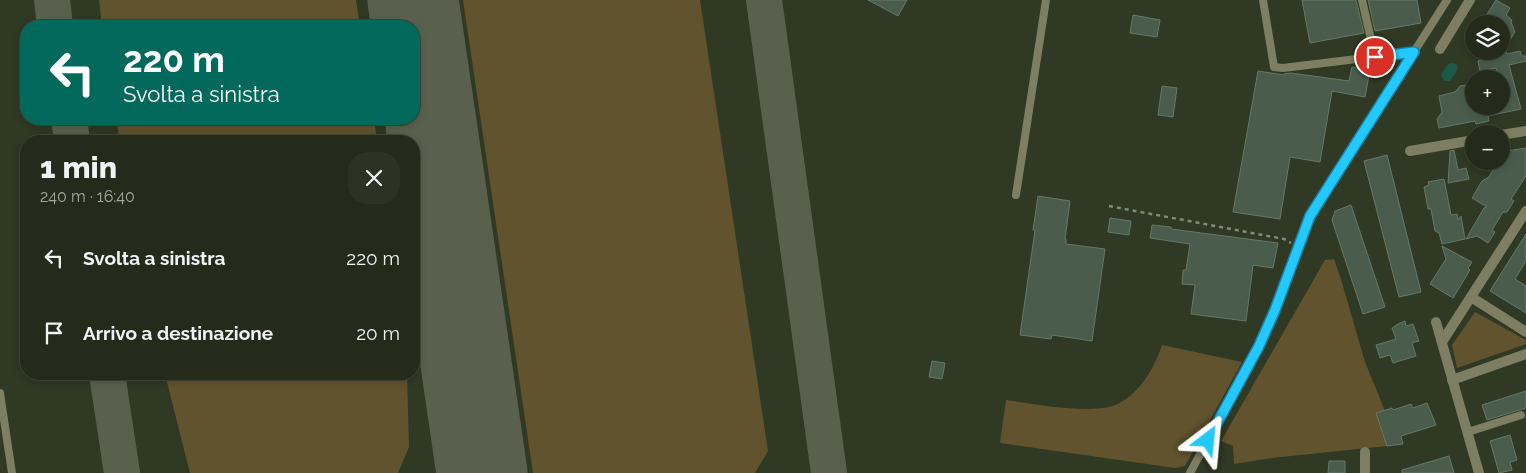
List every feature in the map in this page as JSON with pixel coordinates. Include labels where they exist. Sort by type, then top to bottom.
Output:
[{"type":"street","points":[[1440,49],[1470,0]]},
{"type":"street","points":[[1510,134],[1526,131]]},
{"type":"street","points":[[1410,151],[1465,142]]},
{"type":"street","points":[[1442,342],[1526,211]]},
{"type":"street","points":[[1471,297],[1526,332]]},
{"type":"street","points":[[1436,322],[1480,473]]},
{"type":"street","points":[[1452,380],[1526,354]]},
{"type":"street","points":[[1364,452],[1365,473]]},
{"type":"lane","points":[[1016,195],[1046,0]]},
{"type":"lane","points":[[1263,0],[1274,67],[1283,68],[1414,52]]},
{"type":"lane","points":[[1362,0],[1375,57]]},
{"type":"lane","points":[[1190,473],[1259,346],[1275,310],[1310,216],[1447,0]]},
{"type":"lane","points":[[0,393],[12,473]]},
{"type":"lane","points":[[1468,432],[1521,415]]},
{"type":"path","points":[[1108,206],[1284,240],[1291,243],[1294,240]]},
{"type":"shaded area","points":[[99,0],[356,0],[359,20],[101,20]]},
{"type":"shaded area","points":[[463,0],[700,0],[768,451],[755,473],[533,473]]},
{"type":"shaded area","points":[[1450,63],[1456,64],[1458,67],[1450,81],[1444,81],[1441,75]]},
{"type":"shaded area","points":[[117,125],[375,125],[376,135],[119,135]]},
{"type":"shaded area","points":[[1334,259],[1365,362],[1385,411],[1376,413],[1387,446],[1272,458],[1234,464],[1233,446],[1221,441],[1325,260]]},
{"type":"shaded area","points":[[1475,312],[1526,340],[1526,344],[1457,368],[1452,345]]},
{"type":"shaded area","points":[[1162,345],[1242,362],[1185,466],[1175,468],[1000,443],[1006,400],[1074,409],[1113,406],[1130,396],[1144,381]]},
{"type":"shaded area","points":[[167,380],[407,380],[409,447],[398,473],[190,473]]},
{"type":"building","points":[[868,0],[907,0],[898,16]]},
{"type":"building","points":[[1302,0],[1356,0],[1364,33],[1310,43]]},
{"type":"building","points":[[1368,0],[1417,0],[1421,23],[1375,31]]},
{"type":"building","points":[[1496,0],[1510,8],[1506,15],[1487,15]]},
{"type":"building","points":[[1133,15],[1160,20],[1157,37],[1130,33]]},
{"type":"building","points":[[1510,18],[1512,20],[1515,32],[1510,40]]},
{"type":"building","points":[[1520,51],[1522,56],[1526,56],[1526,61],[1509,65],[1521,109],[1510,111],[1510,70],[1497,70],[1496,68],[1480,70],[1478,61],[1510,60],[1510,53]]},
{"type":"building","points":[[1352,67],[1370,70],[1365,97],[1332,91],[1320,162],[1290,157],[1280,219],[1233,212],[1258,71],[1284,75],[1291,73],[1349,81]]},
{"type":"building","points":[[1465,85],[1465,115],[1493,115],[1488,116],[1489,121],[1476,124],[1475,121],[1439,128],[1437,119],[1442,112],[1439,96],[1455,92],[1460,86]]},
{"type":"building","points":[[1162,86],[1177,88],[1173,117],[1158,115]]},
{"type":"building","points":[[1526,148],[1526,176],[1511,199],[1514,201],[1507,212],[1503,212],[1492,230],[1495,232],[1488,243],[1477,236],[1466,239],[1484,208],[1487,207],[1472,198],[1482,181],[1489,177],[1493,170],[1510,170],[1510,151]]},
{"type":"building","points":[[1454,150],[1458,170],[1465,168],[1469,179],[1448,183],[1450,151]]},
{"type":"building","points":[[1387,155],[1421,292],[1399,297],[1364,161]]},
{"type":"building","points":[[1444,179],[1451,215],[1457,214],[1458,220],[1461,216],[1465,239],[1442,244],[1439,233],[1435,231],[1431,209],[1428,209],[1424,187],[1429,185],[1428,182]]},
{"type":"building","points":[[1038,196],[1070,201],[1066,244],[1105,249],[1092,341],[1052,335],[1051,339],[1020,335]]},
{"type":"building","points":[[1351,205],[1385,307],[1363,314],[1332,220],[1335,211]]},
{"type":"building","points":[[1110,218],[1131,221],[1129,235],[1108,232]]},
{"type":"building","points":[[1152,225],[1278,243],[1273,268],[1253,265],[1246,321],[1191,314],[1195,285],[1182,284],[1183,270],[1186,270],[1190,244],[1150,238]]},
{"type":"building","points":[[1526,234],[1526,261],[1515,279],[1526,286],[1526,313],[1490,291]]},
{"type":"building","points":[[1442,246],[1472,262],[1468,268],[1470,270],[1453,298],[1430,284],[1446,259]]},
{"type":"building","points":[[1405,321],[1406,326],[1413,324],[1419,341],[1412,343],[1416,356],[1393,363],[1390,355],[1380,358],[1376,345],[1396,339],[1392,328]]},
{"type":"building","points":[[932,361],[945,363],[942,379],[929,377]]},
{"type":"building","points":[[1526,391],[1526,408],[1487,420],[1482,405]]},
{"type":"building","points":[[1427,403],[1436,425],[1401,436],[1403,444],[1387,446],[1376,413],[1411,404],[1413,408]]},
{"type":"building","points":[[1510,435],[1517,460],[1510,462],[1512,470],[1499,473],[1490,441]]},
{"type":"building","points":[[1449,456],[1454,473],[1402,473],[1402,470]]},
{"type":"building","points":[[1329,461],[1345,461],[1345,473],[1328,473]]},
{"type":"taxiway","points":[[52,0],[54,20]]},
{"type":"taxiway","points":[[764,0],[829,473]]},
{"type":"taxiway","points":[[70,125],[71,135]]},
{"type":"taxiway","points":[[108,380],[122,473]]},
{"type":"taxiway","points":[[478,473],[480,459]]},
{"type":"runway","points":[[413,0],[416,20]]},
{"type":"runway","points":[[420,48],[482,473]]},
{"type":"route","points":[[1208,440],[1259,346],[1275,310],[1299,240],[1310,216],[1414,52],[1375,57]]}]
